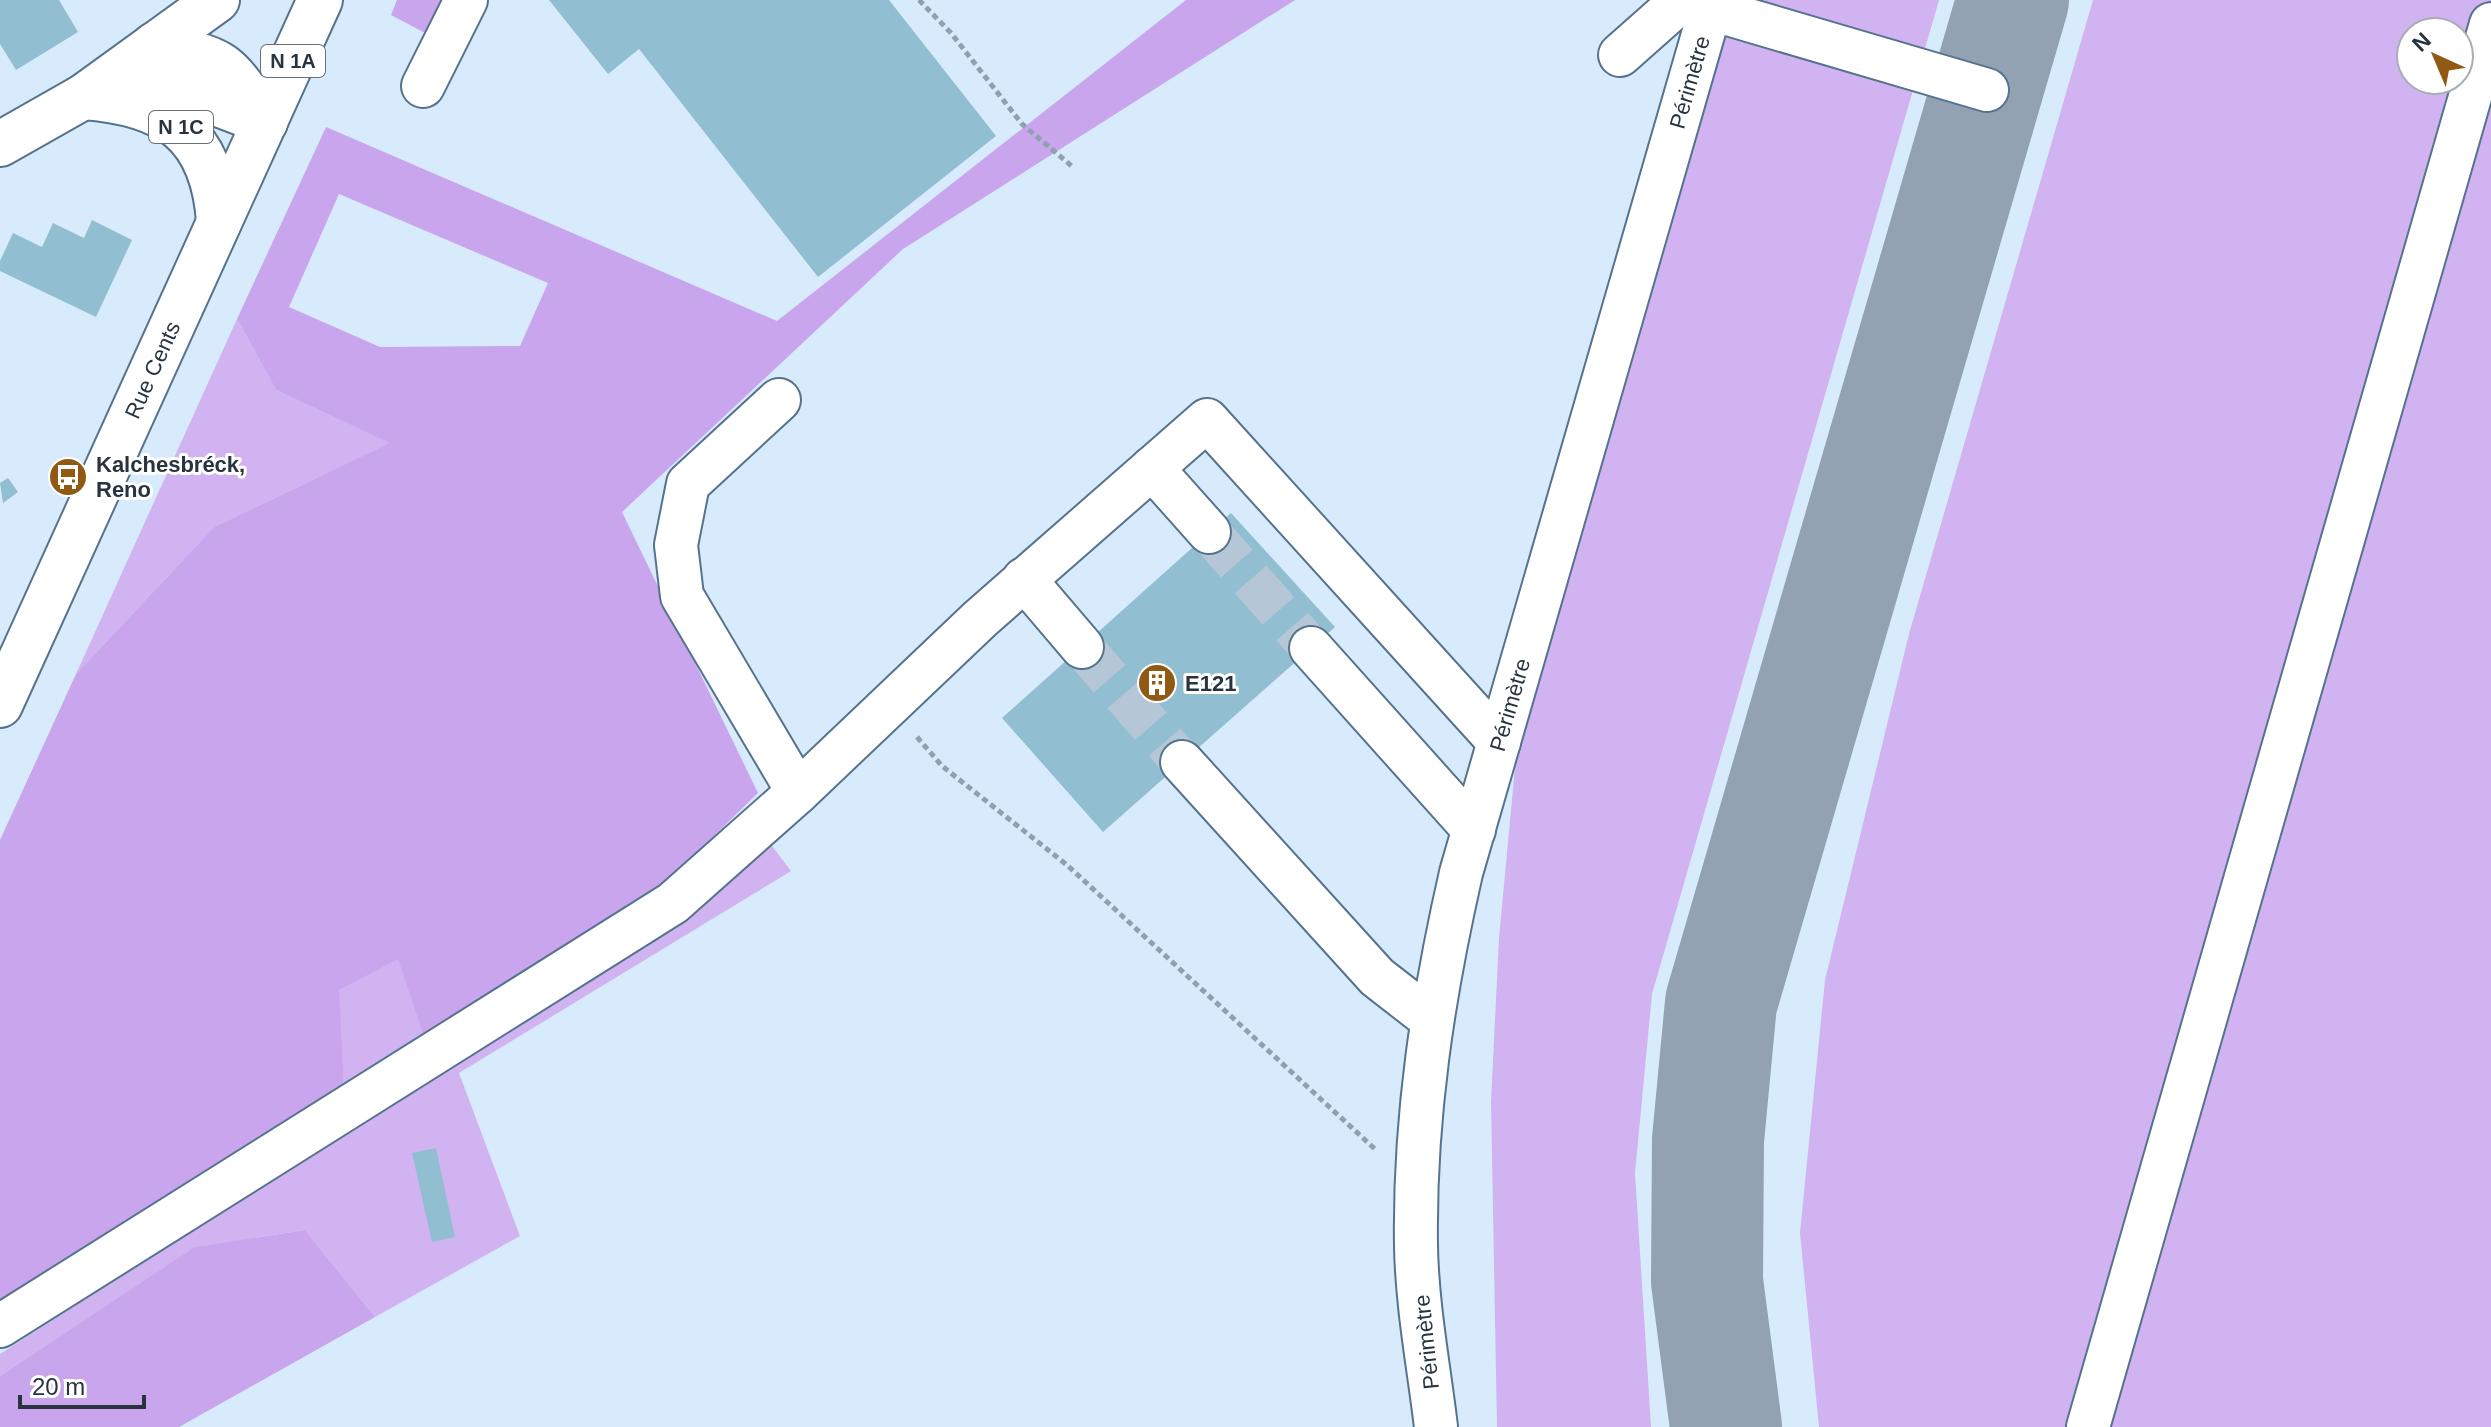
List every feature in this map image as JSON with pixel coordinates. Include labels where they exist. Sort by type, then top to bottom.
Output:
[{"type":"main road","name":"N 1C","points":[[0,144],[83,97],[217,0]]},
{"type":"main road","name":"N 1A","points":[[265,122],[320,0]]},
{"type":"main road","points":[[154,45],[207,56],[232,71],[265,122]]},
{"type":"main road","name":"N 1C","points":[[83,97],[155,85],[192,94],[265,122]]},
{"type":"main road","name":"N 1C","points":[[83,97],[125,100],[180,126],[198,147],[217,191],[219,222]]},
{"type":"main road","name":"Rue Cents","points":[[0,705],[265,122]]},
{"type":"lane","points":[[423,86],[466,0]]},
{"type":"lane","points":[[1620,55],[1702,3],[1987,90]]},
{"type":"lane","name":"Périmètre","points":[[1436,1427],[1416,1248],[1423,1076],[1438,974],[1474,830],[1702,3]]},
{"type":"lane","points":[[2088,1427],[2491,24]]},
{"type":"lane","points":[[779,400],[688,484],[676,545],[682,596],[798,792]]},
{"type":"lane","points":[[0,1326],[673,903],[798,792],[1024,579],[1207,420],[1499,742]]},
{"type":"lane","points":[[1152,468],[1209,532]]},
{"type":"lane","points":[[1024,579],[1082,647]]},
{"type":"lane","points":[[1311,648],[1474,830]]},
{"type":"lane","points":[[1182,762],[1377,977],[1431,1019]]},
{"type":"path","points":[[919,0],[951,33],[1022,124],[1074,168]]},
{"type":"path","points":[[889,704],[942,766],[1067,865],[1418,1189]]},
{"type":"shaded area","points":[[397,0],[446,0],[429,35],[391,15]]},
{"type":"shaded area","points":[[1186,0],[1295,0],[903,249],[622,512],[758,793],[672,877],[423,1035],[398,959],[339,990],[344,1085],[0,1306],[0,840],[76,674],[214,527],[390,443],[276,390],[237,319],[326,127],[777,321]],"holes":[[[339,194],[548,283],[520,346],[380,347],[289,307]]]},
{"type":"shaded area","points":[[1733,0],[1939,0],[1652,994],[1635,1173],[1651,1427],[1497,1427],[1491,1102],[1499,938],[1517,746]]},
{"type":"shaded area","points":[[2093,0],[2491,0],[2491,1427],[1819,1427],[1800,1233],[1825,980],[1909,634]]},
{"type":"shaded area","points":[[237,319],[276,390],[391,443],[214,527],[76,674]]},
{"type":"shaded area","points":[[772,846],[791,871],[459,1073],[520,1236],[375,1317],[305,1230],[196,1247],[0,1376],[0,1354],[691,913]]},
{"type":"shaded area","points":[[398,958],[423,1035],[344,1085],[338,990]]},
{"type":"shaded area","points":[[305,1230],[375,1317],[179,1427],[0,1427],[0,1376],[195,1247]]},
{"type":"building","points":[[0,0],[59,0],[78,32],[16,70],[0,44]]},
{"type":"building","points":[[549,0],[889,0],[996,136],[818,277],[639,49],[608,74]]},
{"type":"building","points":[[92,220],[132,240],[96,317],[0,271],[0,261],[13,233],[42,247],[53,223],[84,238]]},
{"type":"building","points":[[8,478],[18,492],[3,503],[0,483]]},
{"type":"building","name":"E121","points":[[1231,513],[1335,627],[1103,832],[1002,718]]},
{"type":"building","points":[[436,1148],[455,1237],[432,1242],[412,1153]]},
{"type":"taxiway","points":[[1726,1427],[1707,1281],[1708,1140],[1721,1003],[2013,0]]},
{"type":"tunnel","points":[[1209,532],[1311,648]]},
{"type":"tunnel","points":[[1082,647],[1182,762]]},
{"type":"place","name":"Kalchesbréck, Reno","points":[[68,477]]},
{"type":"place","name":"E121","points":[[1157,683]]}]
